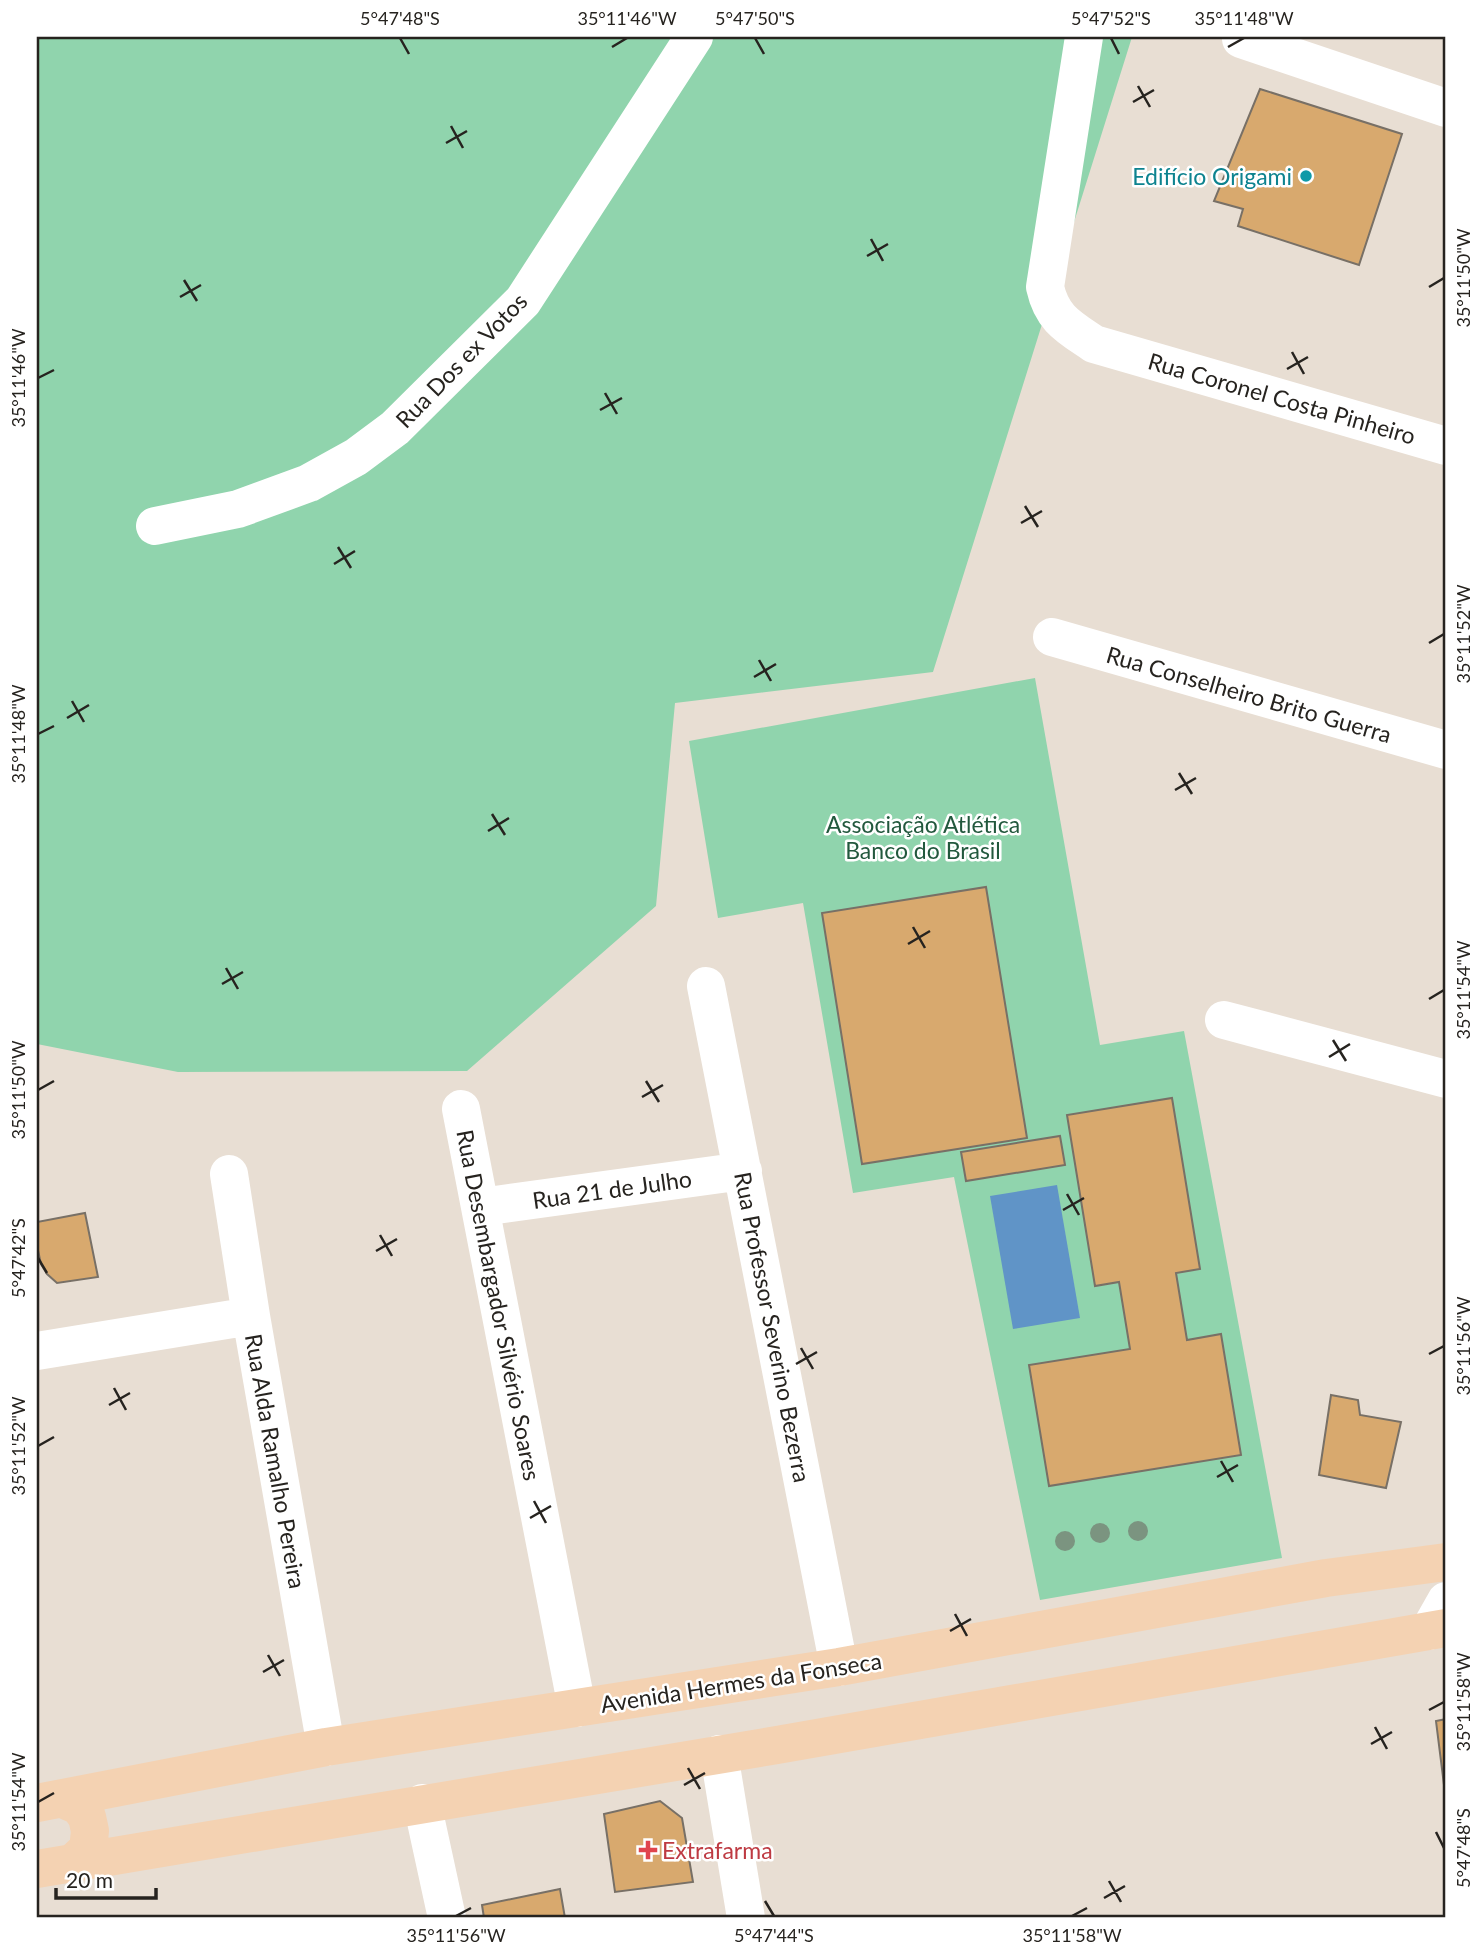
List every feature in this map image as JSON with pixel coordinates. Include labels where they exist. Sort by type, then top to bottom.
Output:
[{"type":"main road","name":"Avenida Hermes da Fonseca","points":[[50,1801],[326,1748],[839,1667],[1326,1578],[1446,1562]]},
{"type":"main road","points":[[55,1866],[719,1754],[1441,1620]]},
{"type":"main road","points":[[50,1801],[79,1806],[87,1817],[90,1831],[88,1849],[55,1866]]},
{"type":"street","name":"Rua Dos ex Votos","points":[[155,526],[237,509],[309,483],[356,457],[394,428],[523,301],[694,37]]},
{"type":"street","name":"Rua Coronel Costa Pinheiro","points":[[1084,37],[1045,287],[1048,303],[1060,320],[1094,344],[1446,446]]},
{"type":"street","points":[[1241,39],[1446,108]]},
{"type":"street","name":"Rua Conselheiro Brito Guerra","points":[[1052,637],[1446,750]]},
{"type":"street","name":"Rua Professor Severino Bezerra","points":[[706,986],[839,1667]]},
{"type":"street","points":[[1224,1020],[1446,1079]]},
{"type":"street","name":"Rua Desembargador Silvério Soares","points":[[461,1109],[577,1708]]},
{"type":"street","name":"Rua 21 de Julho","points":[[481,1207],[743,1171]]},
{"type":"street","name":"Rua Alda Ramalho Pereira","points":[[229,1174],[326,1748]]},
{"type":"street","points":[[37,1351],[251,1316]]},
{"type":"street","points":[[719,1754],[746,1918]]},
{"type":"street","points":[[422,1803],[447,1918]]},
{"type":"green space","points":[[37,37],[1132,37],[933,672],[675,703],[656,906],[467,1071],[178,1072],[37,1044]]},
{"type":"green space","name":"Associação Atlética Banco do Brasil","points":[[1035,678],[1100,1045],[1184,1031],[1282,1558],[1040,1600],[954,1177],[853,1193],[803,903],[718,918],[689,741]]},
{"type":"water","points":[[1057,1185],[1080,1318],[1013,1329],[990,1196]]},
{"type":"building","name":"Edifício Origami","points":[[1260,89],[1402,134],[1359,265],[1238,226],[1243,209],[1214,201]]},
{"type":"building","points":[[986,887],[1027,1138],[862,1164],[822,913]]},
{"type":"building","points":[[1172,1098],[1200,1269],[1176,1273],[1187,1340],[1221,1334],[1241,1455],[1049,1486],[1029,1365],[1130,1349],[1119,1282],[1095,1286],[1067,1115]]},
{"type":"building","points":[[1060,1136],[1065,1165],[966,1181],[961,1152]]},
{"type":"building","points":[[85,1213],[98,1277],[57,1283],[41,1264],[37,1246],[37,1222]]},
{"type":"building","points":[[1331,1395],[1358,1400],[1360,1415],[1401,1422],[1386,1488],[1319,1475]]},
{"type":"building","points":[[1446,1719],[1446,1801],[1436,1721]]},
{"type":"building","name":"Extrafarma","points":[[660,1801],[682,1818],[693,1882],[615,1892],[604,1814]]},
{"type":"building","points":[[560,1889],[565,1918],[484,1918],[482,1905]]},
{"type":"place","name":"Edifício Origami","points":[[1306,176]]},
{"type":"place","name":"Extrafarma","points":[[648,1850]]}]
